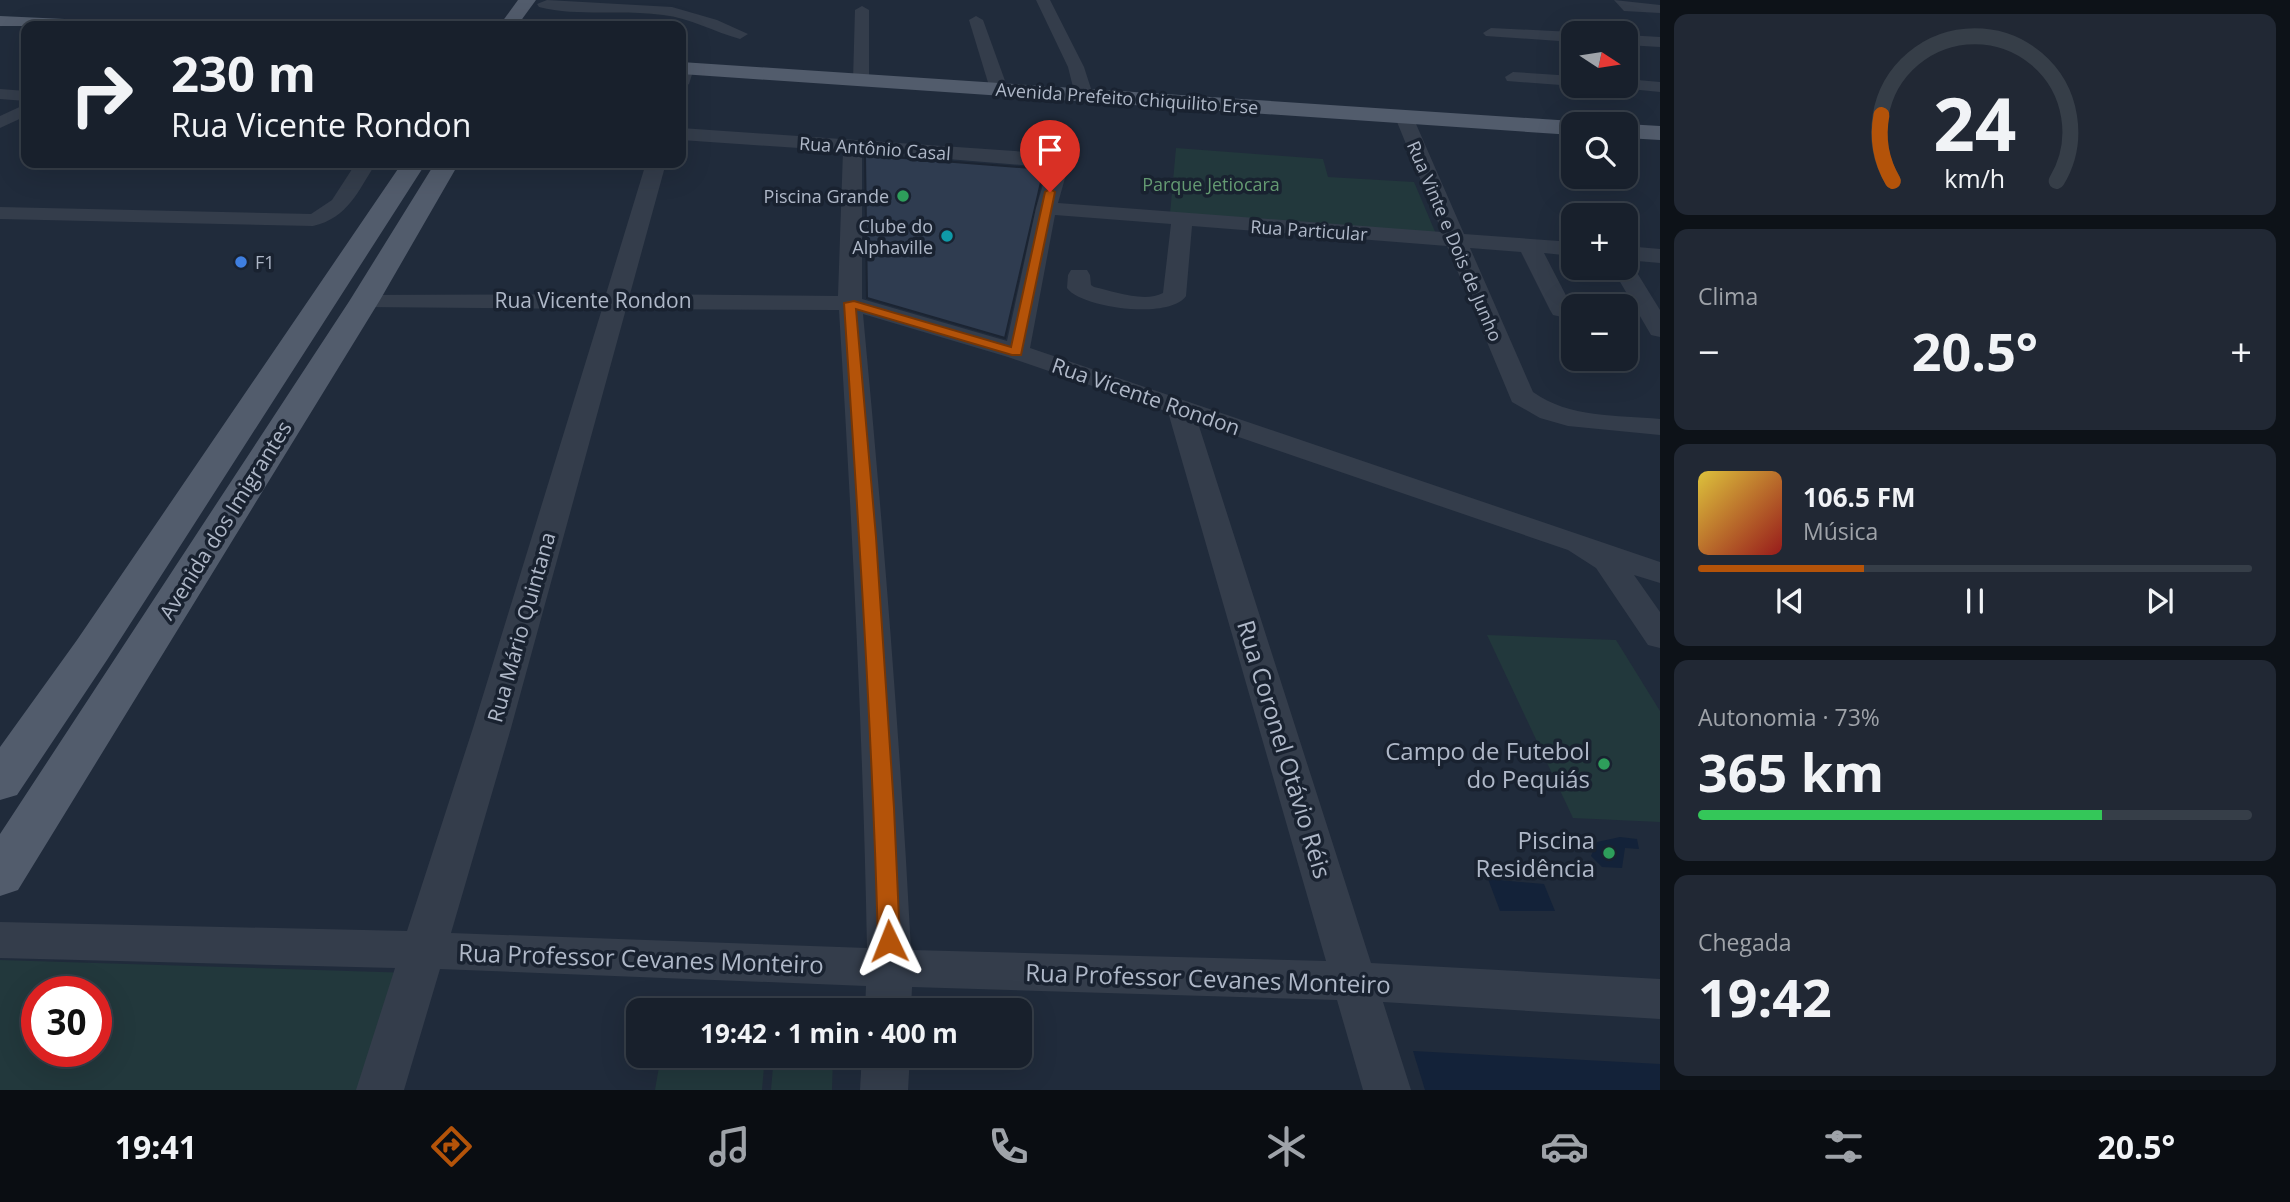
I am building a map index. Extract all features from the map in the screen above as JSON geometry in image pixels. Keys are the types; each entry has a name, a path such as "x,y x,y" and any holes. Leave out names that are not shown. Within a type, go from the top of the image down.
{"main road":[{"path":"514,21 539,1"},
{"path":"532,21 539,1"},
{"name":"Avenida Prefeito Chiquilito Erse","path":"686,73 999,89 1561,127"},
{"path":"1638,132 1660,133"},
{"name":"Avenida dos Imigrantes","path":"0,783 100,638 411,168"},
{"name":"Avenida dos Imigrantes","path":"0,876 365,300 444,168"},
{"path":"365,235 404,235"}],"street":[{"path":"1043,0 1076,67 1084,95"},
{"path":"539,1 581,9 660,10 681,13 740,34"},
{"path":"1625,4 1660,9"},
{"path":"861,81 862,9"},
{"path":"976,20 999,89"},
{"path":"1492,33 1561,36"},
{"path":"1638,41 1660,42"},
{"path":"1513,77 1561,80"},
{"path":"1638,85 1660,87"},
{"path":"0,94 21,96"},
{"path":"0,122 21,112"},
{"name":"Rua Vinte e Dois de Junho","path":"1404,117 1521,396 1541,410 1554,415 1660,428"},
{"name":"Rua Antônio Casal","path":"686,134 853,148 1044,159 1055,163 1056,171 1045,208"},
{"path":"853,148 850,303 884,808 889,989"},
{"path":"0,213 313,219 329,215 339,208 363,168"},
{"name":"Rua Mário Quintana","path":"380,1090 425,950 655,168"},
{"path":"1017,352 1045,208"},
{"name":"Rua Particular","path":"1045,208 1181,230 1456,241 1561,248"},
{"path":"0,235 23,215"},
{"path":"1079,275 1079,288 1087,292 1157,305 1169,302 1174,296 1181,230 1152,238"},
{"path":"1529,246 1561,308"},
{"path":"1638,254 1660,256"},
{"path":"1630,280 1660,330"},
{"name":"Rua Vicente Rondon","path":"365,300 850,303 1017,352 1542,530 1595,552"},
{"name":"Rua Coronel Otávio Réis","path":"1180,408 1387,1090"},
{"path":"1595,552 1660,573"},
{"path":"1595,552 1608,561 1660,637"},
{"name":"Rua Professor Cevanes Monteiro","path":"0,940 425,950 889,989 1356,981 1660,999"},
{"path":"884,1090 885,1068"}],"green space":[{"name":"Parque Jetiocara","path":"1176,148 1323,159 1328,177 1414,182 1436,234 1170,214"},
{"name":"Campo de Futebol do Pequiás","path":"1487,635 1616,640 1660,711 1660,822 1573,818"},
{"path":"0,960 412,973 374,1090 0,1090"},
{"path":"659,1068 764,1068 762,1090 655,1090"},
{"path":"773,1068 833,1068 832,1090 771,1090"}],"water":[{"name":"Piscina Residência","path":"1620,837 1637,839 1639,849 1625,848 1622,868 1602,867 1591,856 1597,842"},
{"path":"1488,879 1544,884 1555,911 1500,911"},
{"path":"1413,1051 1660,1064 1660,1090 1425,1090"}],"building":[{"name":"Clube do Alphaville","path":"865,155 1044,169 1005,338 867,298"}],"place":[{"name":"Piscina Grande","path":"903,196"},
{"name":"Clube do Alphaville","path":"947,236"},
{"name":"F1","path":"241,262"},
{"name":"Campo de Futebol do Pequiás","path":"1604,764"},
{"name":"Piscina Residência","path":"1609,853"}],"route":[{"path":"889,941 868,537 850,303 1017,352 1050,192"}]}
